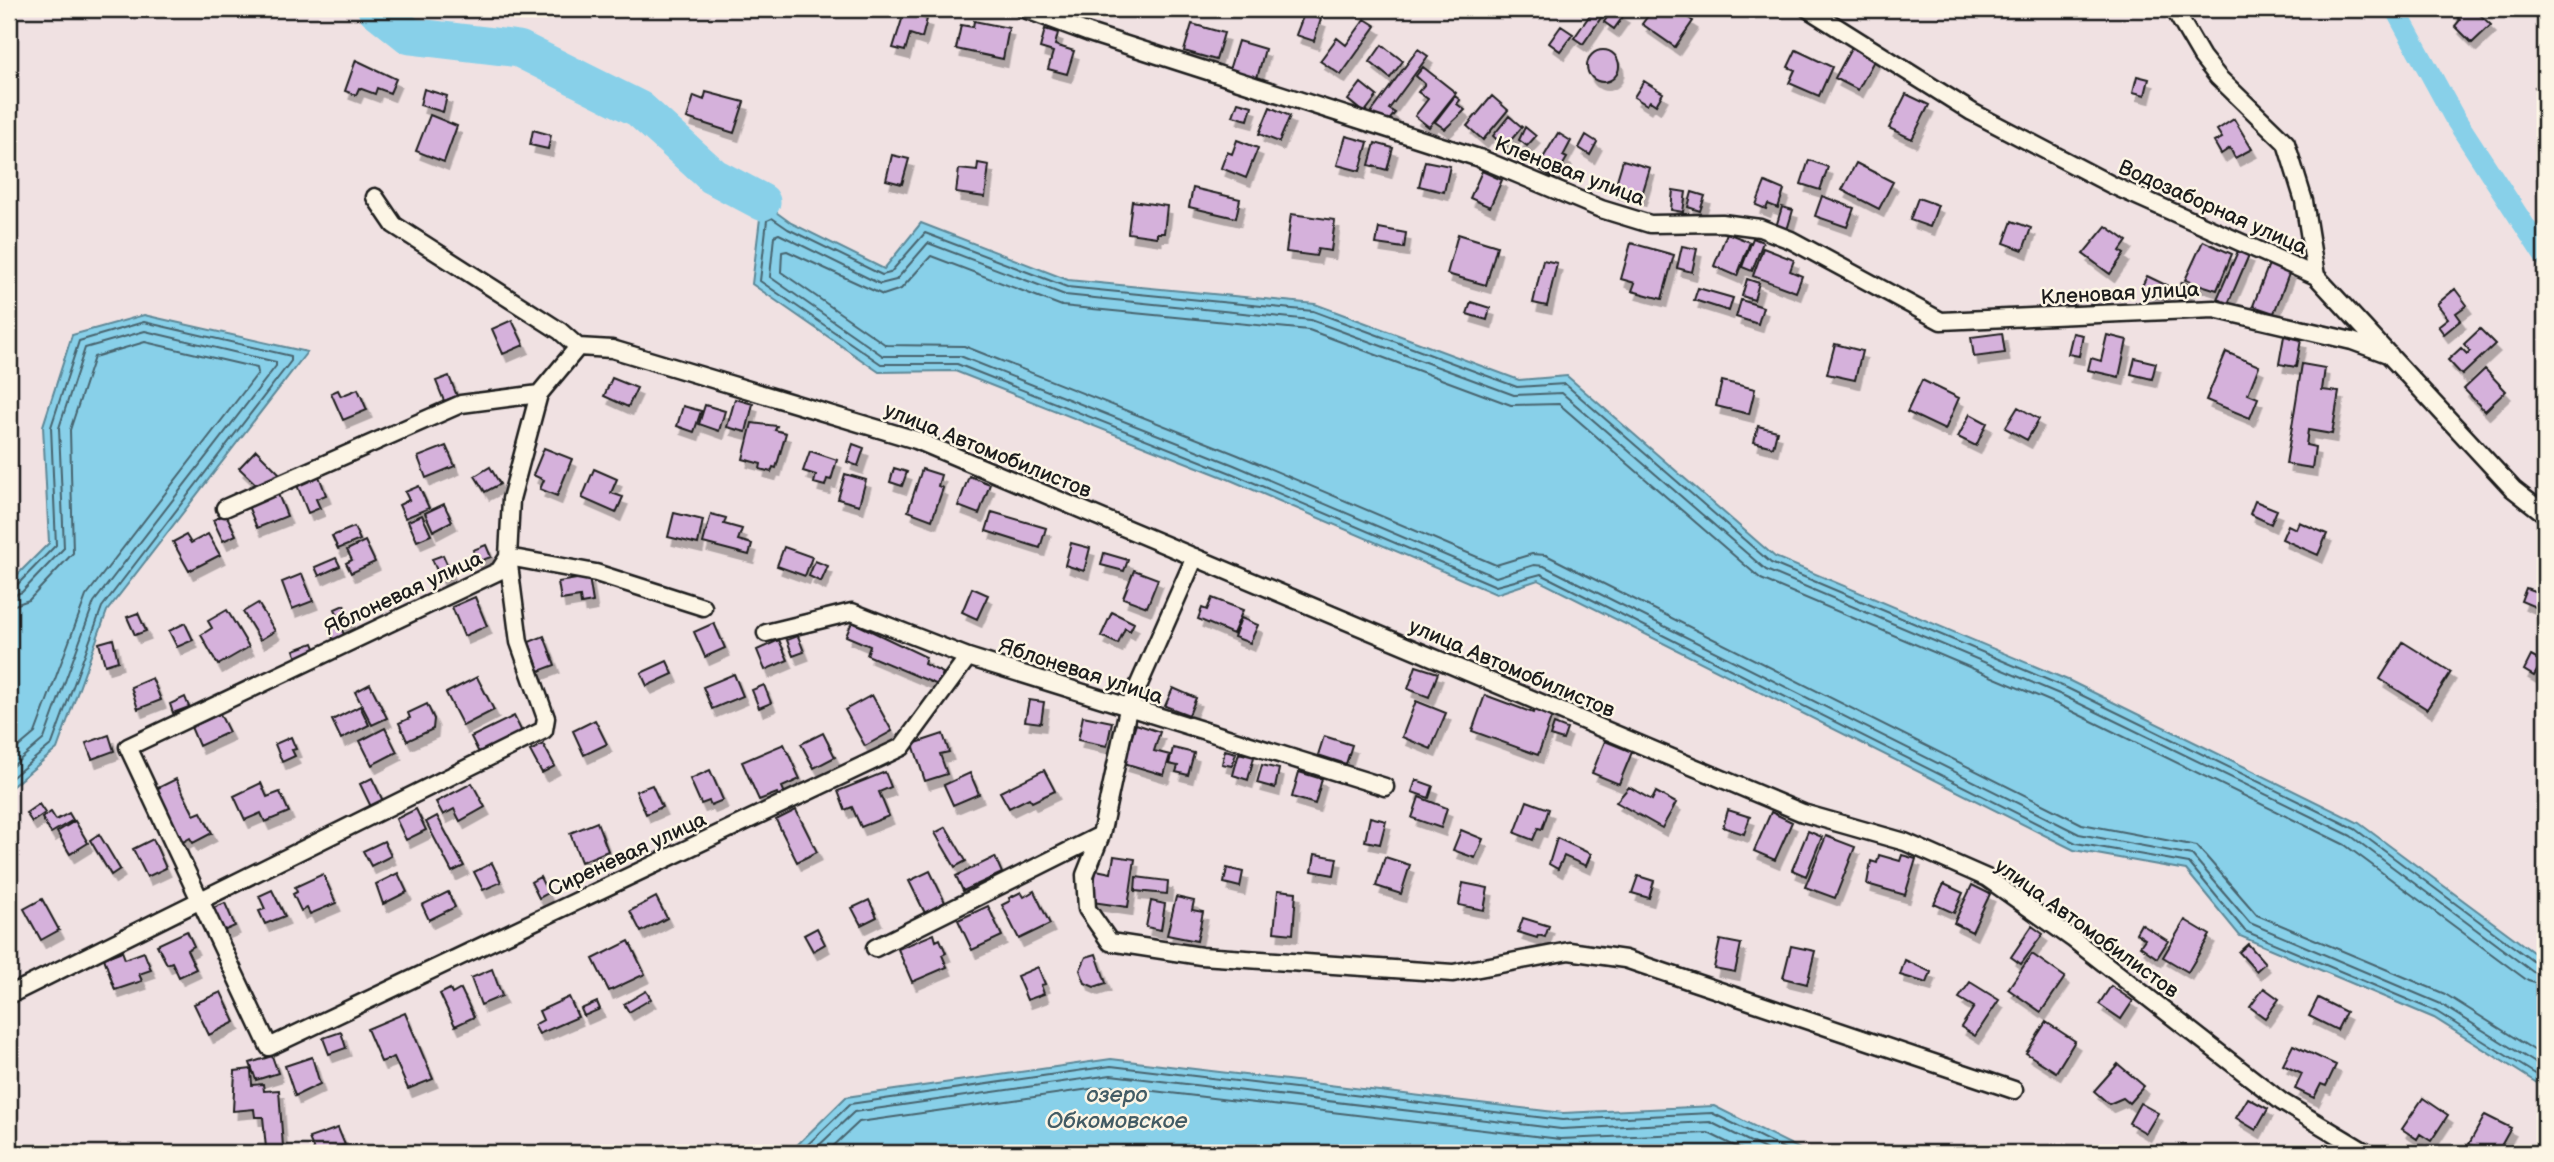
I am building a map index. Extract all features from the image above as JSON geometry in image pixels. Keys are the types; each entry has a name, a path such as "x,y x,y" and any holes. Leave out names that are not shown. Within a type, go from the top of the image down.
{"street":[{"name":"Кленовая улица","path":"1024,9 1089,33 1479,158 1601,209 1650,224 1722,223 1760,228 1791,240 1941,321 2214,309 2254,316 2352,341 2390,355"},
{"name":"Водозаборная улица","path":"1808,9 1972,112 2112,185 2316,276 2513,489 2545,514"},
{"path":"2174,9 2202,57 2218,77 2286,143 2304,201 2316,276"},
{"path":"9,995 544,730 546,718 519,642 508,557 511,499 539,394 578,347 561,331 394,225 375,197"},
{"name":"улица Автомобилистов","path":"578,347 612,349 916,440 1803,813 1905,842 1987,878 2073,939 2281,1102 2367,1153"},
{"path":"225,508 461,404 539,394"},
{"name":"Яблоневая улица","path":"201,902 128,747 499,571 508,557 596,573 703,607"},
{"path":"1195,557 1128,709 1101,835 1085,875 1087,909 1110,942 1201,956 1453,973 1569,951 1625,959 2014,1090"},
{"name":"Яблоневая улица","path":"766,633 852,612 968,657 1385,787"},
{"name":"Сиреневая улица","path":"201,902 269,1047 902,747 968,657"},
{"path":"875,948 1101,835"}],"water":[{"path":"762,202 791,223 884,269 921,223 1068,280 1315,304 1519,380 1567,376 1775,557 2070,681 2359,823 2545,961 2545,1088 2434,1018 2240,936 2186,870 2074,850 1538,580 1496,594 1228,479 955,371 879,372 752,284"},
{"path":"144,315 307,352 107,611 57,749 9,789 9,583 49,543 43,426 72,335"},
{"name":"озеро Обкомовское","path":"1111,1059 1563,1113 1714,1106 1808,1153 789,1153 846,1097"}],"building":[{"path":"1594,9 1607,9 1583,44 1574,38"},
{"path":"1613,9 1624,15 1614,29 1604,22"},
{"path":"1653,9 1675,9 1693,21 1675,47 1642,24"},
{"path":"2457,9 2469,12 2474,9 2491,25 2472,43 2455,26 2460,20 2453,12"},
{"path":"904,13 927,19 922,38 910,34 905,51 893,48"},
{"path":"1304,14 1321,19 1314,41 1296,35"},
{"path":"1365,19 1376,26 1341,75 1320,61 1337,38 1346,45"},
{"path":"974,21 1009,28 1003,59 956,49 961,25 973,27"},
{"path":"1192,24 1224,33 1216,60 1184,51"},
{"path":"1561,26 1573,34 1560,51 1549,43"},
{"path":"1045,29 1058,33 1055,45 1074,51 1067,74 1048,69 1053,52 1040,48"},
{"path":"1238,41 1265,49 1257,78 1229,70"},
{"path":"1382,45 1403,61 1390,78 1370,62"},
{"path":"1853,45 1876,57 1858,90 1835,78"},
{"path":"1418,49 1428,56 1389,109 1395,113 1386,124 1371,113"},
{"path":"1603,50 1614,55 1619,66 1614,77 1603,82 1592,77 1587,66 1592,55"},
{"path":"1796,50 1832,67 1819,96 1789,83 1795,70 1788,67"},
{"path":"356,60 396,79 390,93 377,88 375,94 359,88 356,95 345,91"},
{"path":"1423,67 1456,93 1429,127 1415,116 1428,99 1418,92 1425,84 1416,76"},
{"path":"2137,76 2149,79 2145,95 2133,92"},
{"path":"2545,80 2545,101 2535,87"},
{"path":"1644,81 1663,93 1656,105 1650,101 1647,105 1634,97"},
{"path":"1361,83 1377,96 1364,113 1348,100"},
{"path":"424,89 447,96 443,112 420,105"},
{"path":"706,92 744,102 734,133 687,118 694,96 704,100"},
{"path":"1906,94 1929,105 1912,139 1889,128"},
{"path":"1455,96 1460,100 1457,104 1465,110 1445,129 1435,122"},
{"path":"1492,96 1508,110 1483,140 1467,126"},
{"path":"1238,102 1252,106 1248,120 1233,116"},
{"path":"1270,107 1290,116 1279,142 1259,134"},
{"path":"430,115 457,126 444,162 416,151"},
{"path":"1509,116 1522,127 1505,147 1493,136"},
{"path":"2234,119 2252,149 2235,158 2230,148 2221,154 2214,142 2222,138 2217,130"},
{"path":"1525,127 1536,136 1527,146 1519,140"},
{"path":"533,130 551,135 548,149 530,145"},
{"path":"1558,133 1571,141 1563,156 1567,158 1555,178 1537,168"},
{"path":"1586,135 1597,142 1590,155 1579,148"},
{"path":"1346,136 1368,142 1360,171 1337,165"},
{"path":"1237,140 1258,148 1246,178 1221,168 1227,152 1232,154"},
{"path":"1375,143 1393,148 1387,170 1369,165"},
{"path":"892,155 909,159 902,184 886,180"},
{"path":"1623,160 1650,168 1641,198 1614,190"},
{"path":"1809,160 1828,167 1820,190 1801,184"},
{"path":"1425,161 1450,166 1444,192 1419,186"},
{"path":"978,163 989,165 985,197 956,193 959,169 977,171"},
{"path":"1856,163 1893,182 1879,209 1842,190"},
{"path":"1482,171 1502,180 1490,207 1470,198"},
{"path":"1765,182 1784,190 1778,208 1768,204 1766,209 1756,205"},
{"path":"1193,188 1240,199 1236,218 1189,207"},
{"path":"1673,190 1686,192 1683,212 1671,210"},
{"path":"1692,192 1705,196 1700,211 1688,207"},
{"path":"1822,196 1854,208 1847,227 1815,216"},
{"path":"1918,198 1938,205 1930,227 1910,220"},
{"path":"1132,201 1167,206 1164,233 1157,233 1157,237 1128,233"},
{"path":"1782,207 1793,210 1787,230 1776,227"},
{"path":"1291,214 1335,220 1331,251 1318,249 1316,256 1286,252"},
{"path":"2012,221 2031,228 2023,250 2004,243"},
{"path":"2106,226 2127,241 2120,251 2124,254 2110,274 2083,254"},
{"path":"1379,228 1406,233 1404,248 1376,244"},
{"path":"1727,233 1750,242 1737,276 1714,266"},
{"path":"1458,234 1497,246 1486,285 1447,274"},
{"path":"1753,238 1763,242 1752,271 1742,267"},
{"path":"2203,241 2232,254 2217,290 2185,280"},
{"path":"1631,243 1674,255 1662,299 1632,291 1635,283 1621,279"},
{"path":"1682,246 1697,249 1692,272 1677,268"},
{"path":"1763,248 1794,260 1790,271 1802,276 1796,292 1753,276"},
{"path":"2238,251 2249,255 2228,304 2217,299"},
{"path":"1543,260 1557,263 1547,306 1533,303"},
{"path":"2269,264 2290,271 2274,313 2253,306"},
{"path":"2147,276 2170,287 2165,299 2141,288"},
{"path":"1747,279 1759,283 1754,300 1742,296"},
{"path":"2182,282 2190,285 2183,301 2175,297"},
{"path":"1698,288 1733,298 1729,311 1694,300"},
{"path":"2455,289 2467,305 2456,313 2461,320 2444,334 2438,326 2448,318 2437,304"},
{"path":"2056,298 2073,298 2073,309 2056,309"},
{"path":"1741,300 1763,307 1758,324 1736,317"},
{"path":"1471,302 1490,308 1487,320 1467,314"},
{"path":"512,320 524,345 503,354 492,329"},
{"path":"2480,329 2495,344 2462,375 2448,360 2461,348 2467,354 2470,351 2464,344"},
{"path":"2002,333 2005,353 1974,357 1971,337"},
{"path":"2073,333 2083,335 2079,356 2068,354"},
{"path":"2107,335 2127,340 2119,377 2088,370 2091,358 2101,361"},
{"path":"2284,336 2301,340 2296,367 2279,364"},
{"path":"1835,344 1862,351 1855,380 1827,374"},
{"path":"2226,352 2259,366 2248,394 2258,398 2250,418 2206,400"},
{"path":"2135,358 2156,363 2152,379 2131,374"},
{"path":"2302,364 2325,368 2322,390 2339,392 2332,434 2308,430 2306,445 2315,447 2312,468 2286,464"},
{"path":"2485,369 2506,391 2485,411 2464,389"},
{"path":"449,376 457,396 444,401 436,381"},
{"path":"612,378 637,388 628,407 604,396"},
{"path":"1922,380 1959,398 1945,430 1907,412"},
{"path":"1722,381 1755,389 1749,414 1716,406"},
{"path":"358,389 367,410 343,420 331,393 338,390 341,396"},
{"path":"735,399 753,404 746,432 727,427"},
{"path":"705,405 725,411 719,431 699,424"},
{"path":"683,406 701,411 694,432 677,426"},
{"path":"2018,407 2039,419 2027,440 2005,428"},
{"path":"1970,414 1987,423 1976,446 1958,437"},
{"path":"752,423 777,426 775,430 786,433 776,468 773,467 771,472 760,469 761,464 743,459"},
{"path":"1758,426 1777,431 1773,447 1754,442"},
{"path":"853,444 864,448 858,466 847,462"},
{"path":"446,446 455,466 426,478 418,457"},
{"path":"544,448 572,459 557,496 540,489 544,480 533,475"},
{"path":"256,450 280,474 261,489 239,468"},
{"path":"810,451 837,460 831,480 827,479 825,486 814,483 816,475 803,471"},
{"path":"490,467 500,484 485,492 475,476"},
{"path":"894,468 907,472 902,486 890,482"},
{"path":"594,469 617,479 611,493 623,497 616,513 582,498"},
{"path":"922,469 941,475 938,486 943,488 932,520 908,511"},
{"path":"845,474 866,480 859,505 838,499"},
{"path":"319,476 326,495 316,499 320,508 308,513 297,485"},
{"path":"969,476 990,484 979,514 958,506"},
{"path":"419,486 429,508 405,518 399,505 409,500 405,492"},
{"path":"278,494 287,516 257,528 248,506"},
{"path":"2255,501 2277,510 2271,524 2250,514"},
{"path":"444,504 452,521 433,531 425,513"},
{"path":"992,512 1046,528 1040,548 986,531"},
{"path":"674,513 703,520 698,544 668,537"},
{"path":"226,514 236,535 223,541 213,520"},
{"path":"711,514 726,518 724,524 742,529 738,540 752,544 749,555 703,543"},
{"path":"422,515 431,535 417,541 408,521"},
{"path":"2299,522 2327,534 2318,555 2282,539 2288,525 2296,529"},
{"path":"354,527 360,540 338,549 332,536"},
{"path":"208,534 220,555 189,571 173,542 186,535 191,543"},
{"path":"365,541 375,562 351,573 346,563 352,560 347,550"},
{"path":"1071,543 1090,548 1084,571 1065,565"},
{"path":"486,545 491,557 477,562 473,550"},
{"path":"784,547 812,557 805,576 777,566"},
{"path":"1104,553 1128,560 1124,571 1101,565"},
{"path":"443,555 452,575 441,580 432,559"},
{"path":"336,558 340,566 319,576 315,567"},
{"path":"815,561 828,566 821,582 809,576"},
{"path":"1134,570 1158,579 1147,607 1123,598"},
{"path":"302,574 313,601 292,609 282,582"},
{"path":"589,577 593,602 581,604 580,597 561,600 558,582"},
{"path":"972,588 988,595 977,619 962,612"},
{"path":"2526,588 2545,595 2545,611 2521,601"},
{"path":"475,597 487,626 464,636 452,607"},
{"path":"1212,598 1243,610 1233,634 1198,619 1202,608 1207,610"},
{"path":"258,603 275,631 260,640 243,612"},
{"path":"344,605 351,621 342,625 335,609"},
{"path":"227,610 249,647 218,665 201,635 212,628 208,621"},
{"path":"1112,612 1134,623 1130,631 1125,628 1118,644 1101,636"},
{"path":"138,613 146,631 135,635 127,617"},
{"path":"1241,618 1258,625 1250,643 1234,637"},
{"path":"852,622 926,657 924,664 943,673 938,685 867,655 870,646 846,636"},
{"path":"185,623 193,640 177,647 169,631"},
{"path":"714,623 725,648 705,657 694,632"},
{"path":"340,625 346,639 335,644 329,629"},
{"path":"544,636 555,665 539,671 529,642"},
{"path":"798,636 804,652 793,656 787,640"},
{"path":"113,639 118,661 105,665 99,643"},
{"path":"779,640 788,660 765,670 757,650"},
{"path":"2403,642 2451,672 2427,709 2380,679"},
{"path":"313,643 317,653 298,661 294,650"},
{"path":"2531,656 2542,662 2534,676 2524,670"},
{"path":"667,661 673,674 647,686 641,673"},
{"path":"1416,666 1438,673 1429,697 1408,689"},
{"path":"734,674 743,696 712,709 703,687"},
{"path":"477,677 494,710 463,726 446,693"},
{"path":"152,678 161,700 138,709 131,687"},
{"path":"370,684 387,718 372,725 355,692"},
{"path":"764,685 771,703 759,708 752,690"},
{"path":"1173,688 1196,698 1189,715 1165,706"},
{"path":"872,695 892,731 865,746 845,710"},
{"path":"1485,695 1533,713 1535,707 1553,713 1538,755 1472,731"},
{"path":"185,697 189,707 173,713 170,704"},
{"path":"1029,700 1044,702 1041,723 1025,721"},
{"path":"1416,701 1446,713 1431,749 1402,737"},
{"path":"427,704 434,719 433,729 407,741 399,723 410,718 408,713"},
{"path":"360,706 369,725 341,739 332,720"},
{"path":"220,714 229,732 199,746 191,727"},
{"path":"514,716 522,732 479,753 471,737"},
{"path":"1083,716 1112,722 1107,746 1078,740"},
{"path":"595,720 607,744 584,755 573,731"},
{"path":"1136,724 1160,732 1154,751 1170,755 1164,775 1124,763"},
{"path":"1554,724 1567,729 1563,740 1550,736"},
{"path":"385,728 397,752 372,765 360,741"},
{"path":"823,733 835,757 814,768 801,744"},
{"path":"943,734 949,752 940,754 947,774 925,781 913,744"},
{"path":"109,735 114,751 92,759 86,743"},
{"path":"1324,736 1352,745 1346,764 1318,755"},
{"path":"291,737 296,749 292,750 295,756 282,762 275,744"},
{"path":"1605,741 1632,752 1619,784 1592,773"},
{"path":"543,744 555,766 542,773 530,751"},
{"path":"784,744 800,779 782,787 787,798 780,801 777,793 759,800 742,762"},
{"path":"1173,748 1194,753 1188,775 1176,772 1178,766 1169,764"},
{"path":"1225,750 1236,753 1232,766 1222,764"},
{"path":"1239,753 1254,757 1248,780 1233,775"},
{"path":"1262,765 1279,769 1275,788 1257,783"},
{"path":"710,770 723,800 711,805 709,801 701,804 690,779"},
{"path":"1044,770 1055,791 1032,802 1029,798 1009,808 1000,792"},
{"path":"885,772 891,787 879,792 889,816 861,827 852,807 845,810 838,791"},
{"path":"1299,772 1322,779 1315,804 1292,797"},
{"path":"970,773 979,794 953,805 944,785"},
{"path":"372,778 384,803 372,809 360,784"},
{"path":"176,779 194,815 201,812 212,833 193,843 190,838 181,843 154,790"},
{"path":"1416,780 1433,786 1429,798 1412,792"},
{"path":"261,783 267,797 280,792 289,812 265,822 261,813 245,820 234,796"},
{"path":"472,783 485,807 460,821 454,809 443,815 436,802"},
{"path":"652,785 662,807 646,814 636,791"},
{"path":"1629,787 1652,800 1656,792 1676,803 1662,828 1616,802"},
{"path":"1419,797 1447,808 1441,828 1412,818"},
{"path":"1527,801 1549,809 1542,829 1538,828 1533,840 1515,833"},
{"path":"39,804 45,813 32,822 26,813"},
{"path":"416,809 426,830 406,840 396,819"},
{"path":"796,810 817,852 797,862 776,820"},
{"path":"1728,810 1750,817 1744,834 1723,827"},
{"path":"51,812 56,820 69,813 73,820 51,833 42,818"},
{"path":"1771,812 1792,822 1775,860 1754,851"},
{"path":"437,816 464,866 452,872 426,822"},
{"path":"1370,817 1386,821 1380,844 1365,841"},
{"path":"75,821 88,843 70,854 57,832"},
{"path":"597,822 608,851 581,862 570,833"},
{"path":"946,827 966,861 955,867 935,833"},
{"path":"1461,830 1483,839 1475,858 1453,850"},
{"path":"1808,831 1822,837 1806,876 1792,870"},
{"path":"99,834 120,869 111,875 90,840"},
{"path":"1826,836 1855,847 1835,898 1805,887"},
{"path":"1557,838 1591,854 1586,866 1564,856 1558,869 1549,864"},
{"path":"153,839 166,868 147,877 133,849"},
{"path":"384,841 391,856 371,866 363,851"},
{"path":"1315,854 1337,858 1334,875 1312,871"},
{"path":"1879,855 1900,861 1902,855 1916,859 1905,895 1867,884 1871,861 1877,863"},
{"path":"1114,856 1135,859 1128,907 1092,902 1096,870 1111,873"},
{"path":"995,857 1002,873 963,891 956,876"},
{"path":"1385,857 1410,865 1401,894 1376,886"},
{"path":"492,863 501,882 483,890 474,872"},
{"path":"1227,868 1243,872 1240,887 1224,883"},
{"path":"930,871 945,902 925,913 909,881"},
{"path":"398,873 407,892 383,904 376,884"},
{"path":"323,874 336,903 310,914 307,908 301,911 293,894 297,892 295,887"},
{"path":"1638,876 1654,881 1649,898 1632,893"},
{"path":"540,877 548,893 539,898 531,882"},
{"path":"1136,877 1168,881 1167,894 1135,891"},
{"path":"1463,883 1488,888 1484,910 1459,905"},
{"path":"1944,884 1963,893 1954,913 1934,904"},
{"path":"1972,885 1990,894 1972,932 1954,923"},
{"path":"272,890 285,916 265,924 259,911 265,909 259,896"},
{"path":"1278,890 1296,892 1293,934 1274,932"},
{"path":"1034,891 1050,924 1019,939 1002,905 1021,892 1024,897"},
{"path":"448,892 455,907 429,920 422,905"},
{"path":"656,897 667,918 641,932 630,911"},
{"path":"1176,897 1194,901 1192,910 1203,912 1197,941 1167,935"},
{"path":"42,899 59,930 41,940 24,909"},
{"path":"869,900 877,917 861,925 852,908"},
{"path":"1151,901 1165,904 1161,930 1146,927"},
{"path":"225,903 235,926 219,933 208,910"},
{"path":"988,906 1002,936 972,950 958,920"},
{"path":"1523,918 1549,926 1545,937 1538,935 1537,938 1518,932"},
{"path":"2185,920 2210,935 2188,972 2163,957"},
{"path":"2141,924 2168,941 2157,958 2140,946 2145,939 2136,933"},
{"path":"2032,926 2043,934 2021,964 2011,957"},
{"path":"817,928 825,944 813,951 804,935"},
{"path":"187,931 194,946 187,950 196,969 179,977 172,962 167,964 157,945"},
{"path":"934,934 936,941 940,939 946,953 942,955 947,967 912,982 898,949"},
{"path":"1720,940 1741,944 1735,972 1714,968"},
{"path":"629,941 645,974 609,991 593,959"},
{"path":"2248,944 2265,963 2256,971 2239,952"},
{"path":"1791,946 1815,951 1807,984 1783,978"},
{"path":"122,951 125,959 144,952 151,970 139,974 142,981 115,990 104,958"},
{"path":"1096,954 1106,983 1094,987 1085,983 1080,970 1086,957"},
{"path":"2032,954 2065,977 2041,1012 2008,989"},
{"path":"1905,960 1931,972 1927,983 1900,975"},
{"path":"1038,967 1045,984 1041,985 1044,994 1027,1000 1017,976"},
{"path":"492,969 502,996 481,1005 471,978"},
{"path":"1970,982 1999,1000 1975,1036 1961,1027 1974,1007 1959,998"},
{"path":"2111,986 2133,1001 2121,1019 2099,1004"},
{"path":"2264,988 2279,999 2265,1018 2250,1007"},
{"path":"450,989 452,994 461,989 474,1017 455,1026 440,994"},
{"path":"646,991 651,999 629,1012 624,1004"},
{"path":"221,992 235,1022 209,1035 194,1004"},
{"path":"569,997 578,1017 539,1034 534,1025 543,1020 539,1011"},
{"path":"2318,998 2346,1012 2337,1030 2309,1016"},
{"path":"597,1002 600,1009 584,1016 581,1009"},
{"path":"405,1013 433,1079 408,1089 394,1057 381,1062 367,1029"},
{"path":"2046,1022 2075,1041 2056,1072 2026,1053"},
{"path":"341,1032 346,1048 329,1054 323,1038"},
{"path":"2293,1045 2336,1065 2326,1086 2321,1084 2314,1098 2295,1089 2302,1074 2283,1065"},
{"path":"272,1056 278,1073 256,1080 250,1063"},
{"path":"312,1057 320,1084 295,1096 285,1066"},
{"path":"2118,1064 2144,1086 2129,1103 2123,1098 2109,1104 2094,1091"},
{"path":"251,1069 252,1085 263,1084 264,1091 279,1090 283,1147 266,1148 263,1117 255,1117 254,1109 233,1111 235,1071"},
{"path":"2248,1098 2268,1109 2256,1130 2236,1118"},
{"path":"2423,1098 2448,1115 2431,1141 2420,1134 2417,1139 2402,1129"},
{"path":"2140,1103 2158,1113 2146,1133 2129,1123"},
{"path":"2485,1115 2511,1128 2497,1153 2487,1153 2469,1144"},
{"path":"338,1128 345,1145 315,1153 309,1138"}],"waterway":[{"path":"376,9 410,36 519,49 639,109 713,176 762,202"},
{"path":"2395,9 2454,117 2545,257"}]}
